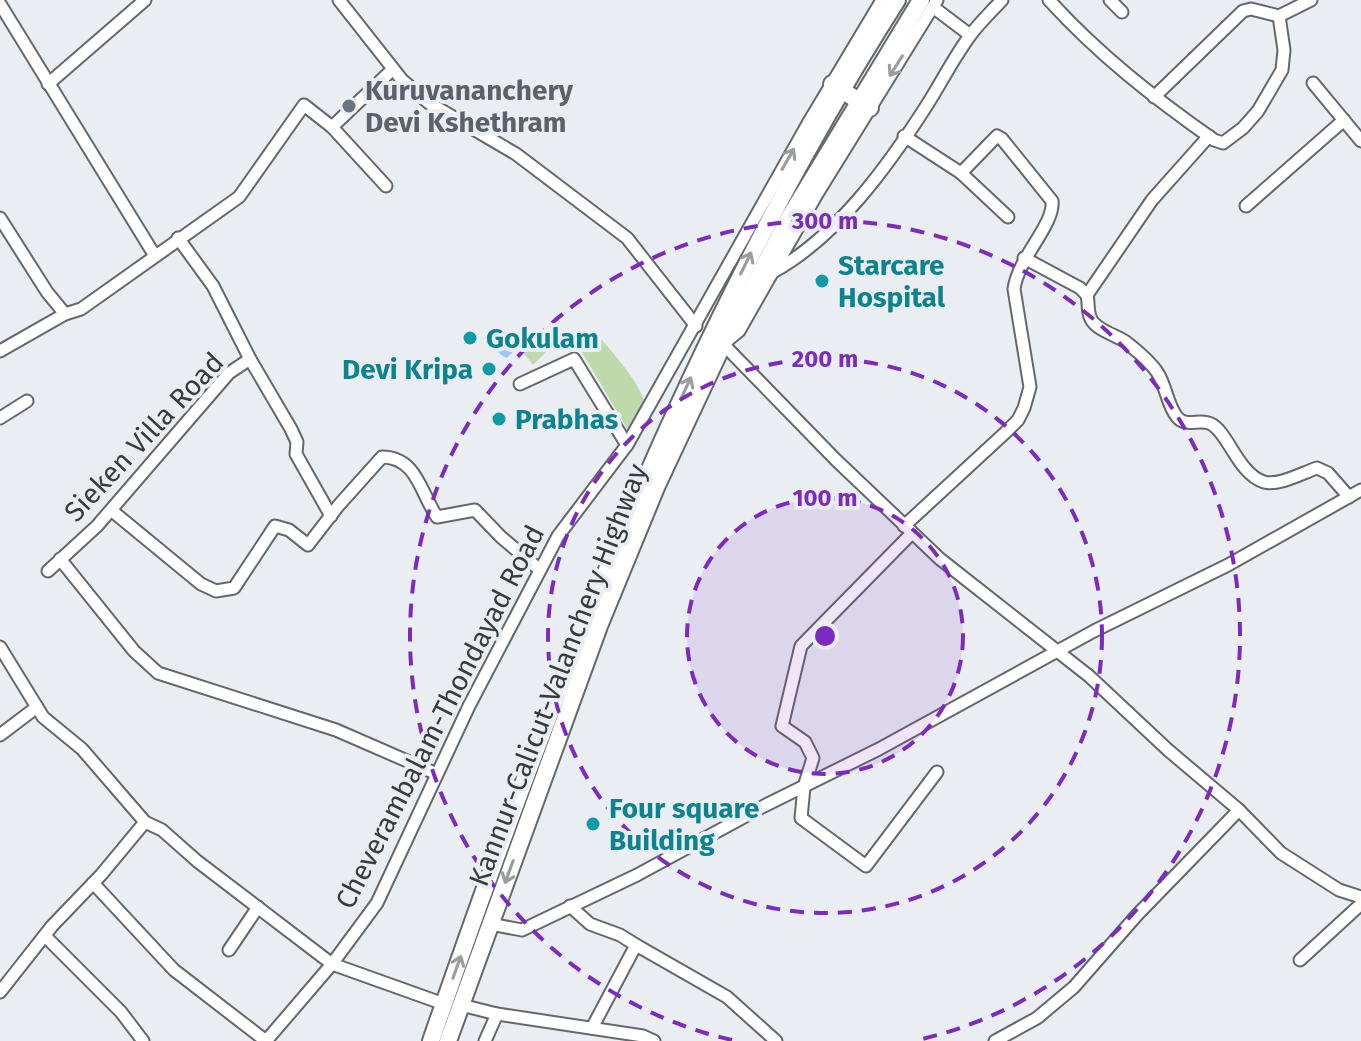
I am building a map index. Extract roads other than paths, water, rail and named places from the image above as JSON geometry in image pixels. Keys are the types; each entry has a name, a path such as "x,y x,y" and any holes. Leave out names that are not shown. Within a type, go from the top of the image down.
{"highway":[{"name":"Kannur-Calicut-Valanchery Highway","path":"431,1041 585,619 645,478 757,239 837,88 897,0"},
{"name":"Kannur-Calicut-Valanchery Highway","path":"448,1041 599,626 657,485 723,344 789,218 930,2"},
{"path":"837,88 865,105"}],"street":[{"path":"48,84 145,0"},
{"path":"339,0 393,69 429,103 516,154 627,238 696,326"},
{"name":"Cheverambalam-Thondayad Road","path":"266,1041 332,964 377,903 469,706 558,536 627,445 696,326 709,296 837,88 882,0"},
{"path":"773,272 793,261 833,226 865,190 970,35 1002,0"},
{"path":"1049,0 1091,44 1154,97 1223,143 1243,128 1258,111 1282,70 1284,50 1279,16"},
{"path":"1110,0 1122,12"},
{"path":"1154,97 1243,11 1251,9 1279,16 1311,0"},
{"path":"930,2 970,35"},
{"path":"0,4 155,256"},
{"path":"332,127 393,69"},
{"path":"1313,83 1361,141"},
{"path":"0,351 65,314 81,309 239,197 304,105 332,127 386,186"},
{"path":"865,105 739,331 723,344 908,529 960,575 1059,651 1239,810 1281,853 1339,890 1361,897"},
{"path":"1246,206 1344,120"},
{"path":"904,136 961,173 1008,217"},
{"path":"937,772 866,866 801,818 804,787 813,758 805,742 782,726 801,646 908,529 1018,420 1024,408 1030,387 1014,289 1024,258 1050,217 1052,201 997,136 961,173"},
{"path":"1209,136 1152,200 1087,295 1089,316 1094,324 1144,356 1167,389 1175,415 1183,422 1214,425 1243,465 1266,483 1317,468 1328,473 1349,497"},
{"path":"0,218 47,292 65,314"},
{"path":"178,238 213,286 250,359"},
{"path":"1024,258 1087,295"},
{"name":"Sieken Villa Road","path":"48,571 92,531 229,373 250,359 291,429 297,442 296,454 331,516"},
{"path":"520,384 574,359 627,445"},
{"path":"0,418 27,401"},
{"path":"111,510 201,584 216,591 234,588 275,526 289,530 308,545 382,457 391,457 401,460 411,469 437,517 475,510 540,570"},
{"path":"490,924 522,930 649,869 1059,651 1228,565 1361,490"},
{"path":"60,559 134,651 158,673 336,730 437,774"},
{"path":"0,647 43,717 82,749 145,822 162,830 332,964 444,1004"},
{"path":"0,735 37,707"},
{"path":"995,1041 1037,1018 1074,987 1148,904 1239,810"},
{"path":"0,992 52,926 145,822"},
{"path":"93,883 174,970 266,1041"},
{"path":"1300,960 1361,904"},
{"path":"570,906 590,924 620,935 727,997 776,1041"},
{"path":"229,950 258,907"},
{"path":"46,937 121,1012 143,1041"},
{"path":"594,1033 636,945"},
{"path":"461,1005 594,1033 643,1036 654,1041"},
{"path":"485,1041 497,1014"}],"water":[{"path":"496,334 510,342 514,351 507,358 498,352 489,337"}],"place":[{"name":"Kuruvananchery Devi Kshethram","path":"349,106"},
{"name":"Starcare Hospital","path":"822,281"},
{"name":"Gokulam","path":"470,338"},
{"name":"Devi Kripa","path":"489,369"},
{"name":"Prabhas","path":"499,419"},
{"name":"Four square Building","path":"593,824"}]}
